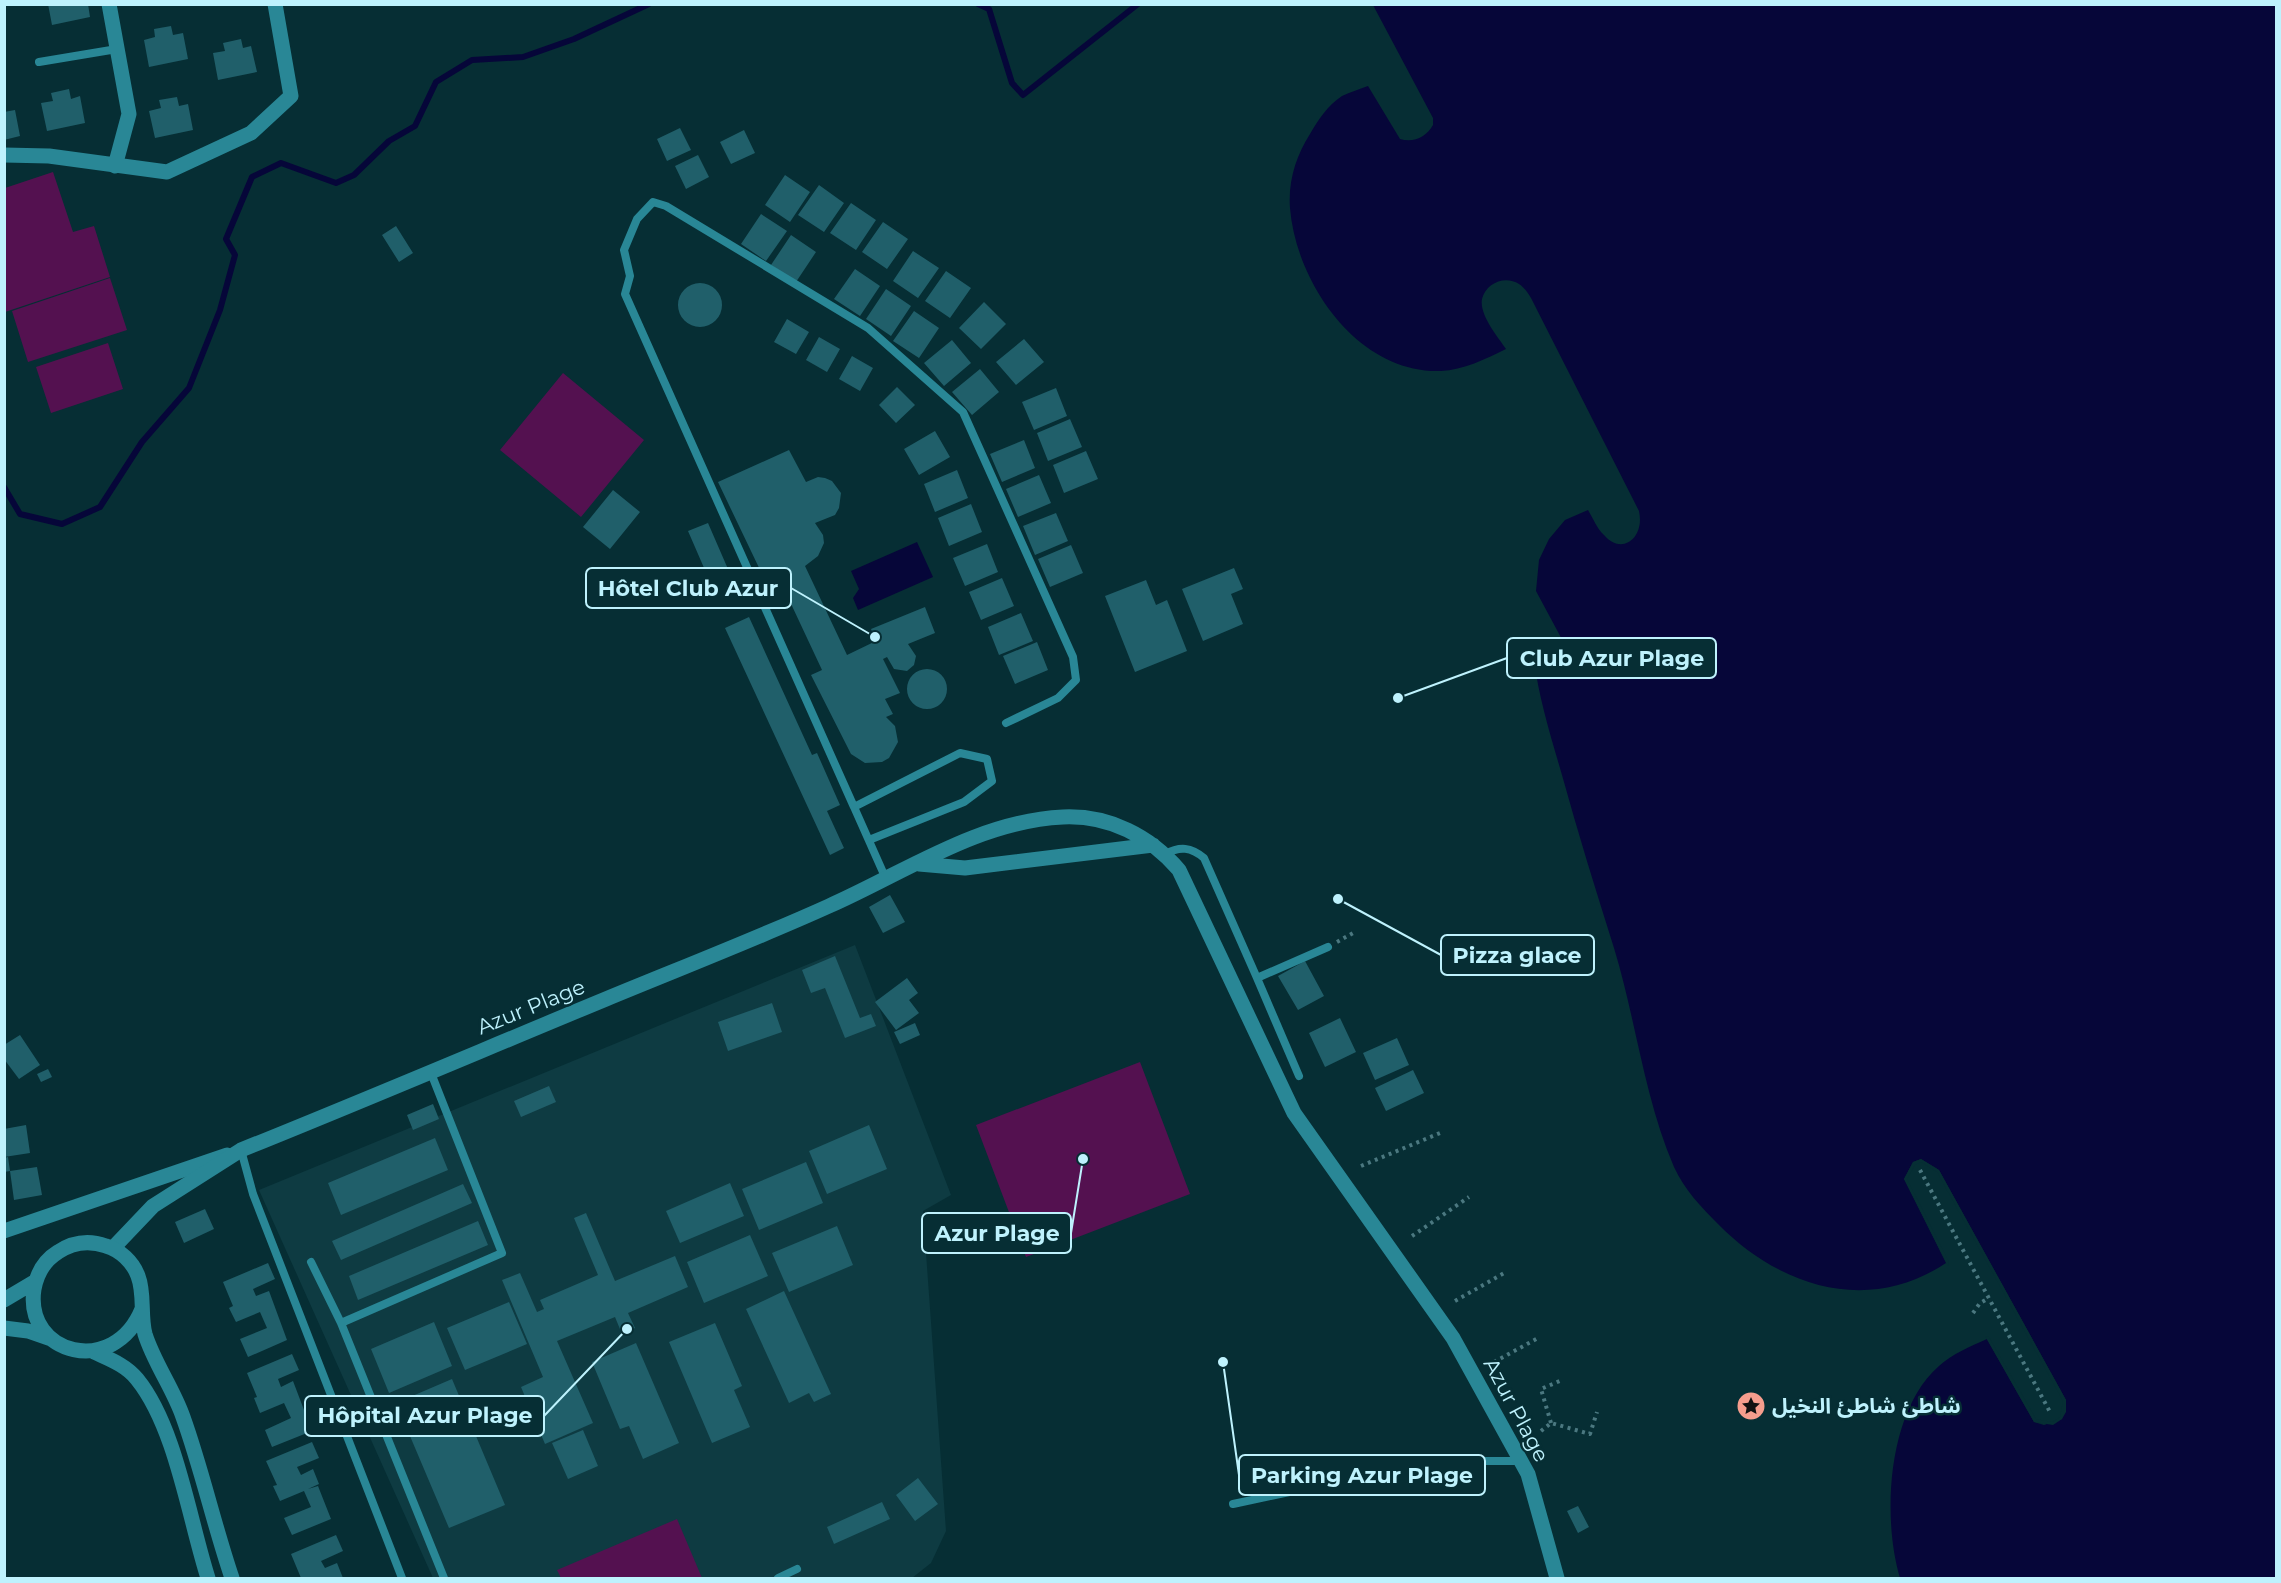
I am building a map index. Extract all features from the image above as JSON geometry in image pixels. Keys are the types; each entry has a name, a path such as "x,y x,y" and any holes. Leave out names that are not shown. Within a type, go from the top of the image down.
{"street":[{"path":"109,4 129,114 115,166"},
{"path":"4,155 49,156 167,172 251,133 291,96 275,4"},
{"name":"Azur Plage","path":"4,1231 241,1150 431,1073 830,906 983,834 1029,822 1063,817 1097,819 1126,828 1159,850 1179,870 1294,1113 1453,1338 1528,1474 1557,1578"},
{"name":"Azur Plage","path":"919,864 965,868 1159,850"},
{"path":"113,1248 153,1206 241,1150"},
{"path":"52,1339 42,1327 35,1312 33,1296 42,1266 67,1246 82,1242 98,1243 113,1248 128,1259 138,1274 143,1291 142,1309 145,1333 182,1415 232,1578"},
{"path":"4,1300 36,1281"},
{"path":"94,1352 110,1347 125,1338 142,1309"},
{"path":"4,1328 28,1331 52,1339 72,1350 94,1352 126,1368 150,1398 170,1446 208,1578"}],"lane":[{"path":"39,62 117,49"},
{"path":"886,879 625,294 630,276 624,250 637,219 653,202 666,206 868,328 963,412 1072,657 1076,680 1058,698 1006,723"},
{"path":"854,807 960,753 987,759 992,781 964,802 869,840"},
{"path":"1159,850 1191,849 1204,858 1299,1076"},
{"path":"1257,978 1328,947"},
{"path":"341,1323 502,1253 431,1073"},
{"path":"241,1150 253,1194 402,1578"},
{"path":"311,1262 341,1323 444,1578"},
{"path":"1233,1504 1436,1461 1520,1461"},
{"path":"778,1578 797,1569"}],"path":[{"path":"1361,1166 1440,1133"},
{"path":"1920,1170 2050,1412"},
{"path":"1412,1236 1468,1197"},
{"path":"1455,1301 1506,1272"},
{"path":"1973,1313 1980,1303 1989,1298"},
{"path":"1494,1362 1540,1337"},
{"path":"1551,1422 1540,1389 1562,1380"},
{"path":"1551,1422 1590,1434 1597,1412"},
{"path":"1541,1431 1551,1422"}],"shaded area":[{"path":"1373,5 2276,5 2276,1578 1900,1578 1894,1554 1891,1526 1893,1466 1908,1410 1922,1386 1939,1366 1968,1347 1987,1339 2034,1422 2044,1425 2062,1419 2066,1400 1939,1170 1921,1159 1913,1162 1904,1179 1946,1263 1916,1279 1886,1288 1856,1290 1826,1287 1797,1278 1769,1264 1742,1246 1699,1204 1674,1167 1655,1113 1622,975 1550,732 1534,660 1565,645 1536,591 1539,560 1549,539 1565,520 1588,510 1604,535 1618,544 1625,544 1635,536 1639,529 1639,511 1531,298 1521,285 1508,280 1497,282 1484,293 1482,299 1486,319 1506,349 1458,369 1441,371 1411,368 1383,357 1358,341 1337,319 1304,266 1295,237 1290,208 1290,188 1294,169 1313,129 1332,104 1345,95 1368,86 1400,139 1419,138 1433,125 1433,118"},
{"path":"53,172 73,232 94,226 110,277 5,312 5,188"},
{"path":"110,278 127,330 28,362 12,311"},
{"path":"108,343 123,389 51,413 36,367"},
{"path":"563,373 644,440 581,517 500,450"},
{"path":"917,542 933,577 858,610 853,598 859,589 851,571"},
{"path":"855,945 951,1195 923,1211 946,1531 931,1563 912,1578 433,1578 259,1190"},
{"path":"1140,1062 1190,1194 1026,1257 976,1125"},
{"path":"677,1519 702,1578 561,1578 557,1570"}],"pier":[{"path":"1921,1159 1939,1170 2066,1400 2066,1412 2062,1419 2053,1425 2034,1422 1985,1336 1989,1337 2036,1419 2052,1422 2060,1417 2063,1401 1937,1172 1921,1162 1915,1165 1907,1179 1949,1262 1948,1266 1904,1179 1913,1162"}],"building":[{"path":"48,4 88,4 90,17 52,25"},
{"path":"171,26 173,35 183,33 188,59 149,67 144,40 155,37 154,29"},
{"path":"241,39 243,48 251,46 257,72 218,80 213,53 225,51 223,43"},
{"path":"69,89 71,99 80,96 85,123 47,131 41,103 53,101 51,93"},
{"path":"177,97 179,106 188,104 193,130 155,138 149,111 161,108 159,100"},
{"path":"15,110 20,136 4,140 4,112"},
{"path":"680,128 691,150 667,161 657,139"},
{"path":"744,130 755,153 731,164 720,142"},
{"path":"698,155 709,177 686,189 675,166"},
{"path":"785,175 810,192 790,222 765,205"},
{"path":"819,185 844,203 824,232 798,215"},
{"path":"851,203 876,220 856,250 830,233"},
{"path":"761,214 787,231 766,261 741,244"},
{"path":"883,222 908,239 887,269 862,252"},
{"path":"396,226 413,253 399,262 382,235"},
{"path":"791,235 816,252 796,282 771,265"},
{"path":"913,251 939,268 918,298 893,281"},
{"path":"855,269 880,286 860,316 834,299"},
{"path":"946,271 971,288 950,318 925,301"},
{"path":"700,283 716,289 722,305 716,321 700,327 684,321 678,305 684,289"},
{"path":"886,289 911,306 891,336 866,319"},
{"path":"984,302 1006,324 981,349 959,328"},
{"path":"914,311 939,328 919,358 893,341"},
{"path":"787,319 809,332 796,354 774,342"},
{"path":"819,337 840,349 827,372 806,360"},
{"path":"1024,339 1044,362 1016,385 996,362"},
{"path":"952,340 971,363 944,386 924,363"},
{"path":"852,356 873,368 860,391 839,379"},
{"path":"980,369 999,392 972,415 952,392"},
{"path":"897,387 915,405 896,423 879,405"},
{"path":"1056,388 1067,416 1034,430 1022,402"},
{"path":"1070,419 1082,447 1048,461 1037,433"},
{"path":"935,431 950,457 919,475 904,449"},
{"path":"1024,440 1035,468 1002,482 990,454"},
{"path":"789,450 806,482 818,477 825,478 832,481 841,493 839,508 835,515 815,523 823,535 824,543 818,556 805,566 847,655 876,641 871,629 925,607 935,633 908,644 916,656 914,665 907,671 894,669 887,657 883,659 900,693 885,699 893,714 886,717 895,726 898,742 889,758 882,762 865,763 851,754 811,675 822,670 785,591 772,595 718,482"},
{"path":"1086,451 1098,479 1064,493 1053,465"},
{"path":"957,470 968,498 935,512 924,484"},
{"path":"1039,475 1051,503 1018,517 1006,489"},
{"path":"613,490 640,512 610,549 583,527"},
{"path":"971,504 982,532 949,546 938,518"},
{"path":"1056,513 1068,541 1035,555 1023,526"},
{"path":"708,523 741,599 721,607 688,531"},
{"path":"987,544 998,572 965,586 953,558"},
{"path":"1071,545 1083,573 1050,587 1038,559"},
{"path":"1234,568 1243,589 1231,594 1243,624 1203,641 1182,589"},
{"path":"1002,578 1014,606 981,620 969,592"},
{"path":"1146,580 1156,605 1167,600 1187,651 1135,672 1105,596"},
{"path":"1021,613 1033,641 999,655 988,627"},
{"path":"749,617 812,755 817,753 840,805 827,811 844,848 830,855 725,628"},
{"path":"1037,642 1048,670 1015,684 1003,656"},
{"path":"927,669 941,675 947,689 941,703 927,709 913,703 907,689 913,675"},
{"path":"890,895 905,922 883,933 869,907"},
{"path":"835,956 860,1018 871,1014 876,1026 845,1038 825,988 811,993 802,970"},
{"path":"1305,961 1324,996 1298,1010 1278,976"},
{"path":"907,978 918,993 909,1000 919,1013 896,1030 875,1002"},
{"path":"772,1003 782,1032 728,1051 718,1022"},
{"path":"1340,1018 1356,1052 1325,1067 1309,1033"},
{"path":"915,1023 920,1035 900,1044 894,1032"},
{"path":"20,1035 40,1065 19,1079 4,1059 4,1045"},
{"path":"1397,1038 1409,1065 1375,1080 1363,1053"},
{"path":"48,1069 52,1077 41,1082 37,1074"},
{"path":"1413,1070 1424,1093 1386,1111 1375,1088"},
{"path":"549,1086 556,1102 521,1117 514,1101"},
{"path":"433,1104 439,1119 413,1130 407,1115"},
{"path":"26,1125 30,1153 4,1157 4,1129"},
{"path":"869,1125 887,1169 827,1194 809,1151"},
{"path":"435,1138 448,1170 341,1215 328,1183"},
{"path":"8,1157 10,1171 4,1172 4,1158"},
{"path":"806,1162 823,1203 759,1230 742,1189"},
{"path":"37,1167 42,1195 14,1200 10,1171"},
{"path":"730,1183 744,1216 680,1243 666,1211"},
{"path":"463,1184 472,1203 341,1260 332,1241"},
{"path":"205,1209 214,1229 184,1243 175,1222"},
{"path":"586,1213 615,1281 675,1256 688,1287 628,1313 635,1328 622,1334 615,1317 557,1341 593,1423 545,1444 521,1387 543,1377 502,1280 520,1273 537,1312 544,1309 540,1300 598,1275 574,1218"},
{"path":"478,1221 488,1245 358,1300 349,1276"},
{"path":"837,1226 853,1265 789,1292 772,1253"},
{"path":"750,1235 768,1276 704,1303 687,1262"},
{"path":"268,1263 275,1279 253,1289 256,1296 269,1291 287,1340 248,1357 240,1339 267,1328 260,1312 236,1322 229,1308 233,1306 223,1282"},
{"path":"784,1291 831,1394 814,1402 809,1393 789,1403 746,1309"},
{"path":"509,1302 527,1344 465,1370 447,1328"},
{"path":"434,1322 452,1366 389,1393 371,1349"},
{"path":"715,1323 742,1386 734,1390 750,1427 712,1443 669,1342"},
{"path":"636,1343 679,1443 643,1459 629,1426 620,1429 592,1362"},
{"path":"292,1354 299,1370 278,1379 281,1387 293,1381 312,1431 272,1447 265,1430 291,1418 284,1403 260,1413 254,1398 257,1397 247,1373"},
{"path":"452,1379 505,1505 449,1528 396,1403"},
{"path":"583,1430 598,1466 568,1479 552,1443"},
{"path":"312,1442 319,1458 297,1467 301,1475 313,1469 319,1484 308,1489 318,1486 331,1519 292,1535 284,1518 311,1507 304,1491 280,1501 273,1486 277,1485 266,1461"},
{"path":"918,1478 938,1504 915,1521 896,1495"},
{"path":"882,1502 890,1519 834,1544 827,1527"},
{"path":"1578,1506 1589,1527 1578,1533 1567,1511"},
{"path":"336,1535 343,1551 321,1561 325,1568 337,1563 343,1578 301,1578 291,1554"}],"waterway":[{"path":"4,487 20,514 62,524 100,507 142,442 189,388 220,310 235,255 226,239 252,177 281,163 336,183 354,175 389,141 415,126 436,82 472,60 523,57 574,39 649,4"},
{"path":"978,4 989,9 1012,83 1023,95 1138,4"}],"place":[{"name":"Hôtel Club Azur","path":"875,637"},
{"name":"Club Azur Plage","path":"1398,698"},
{"name":"Pizza glace","path":"1338,899"},
{"name":"Azur Plage","path":"1083,1159"},
{"name":"Hôpital Azur Plage","path":"627,1329"},
{"name":"Parking Azur Plage","path":"1223,1362"},
{"name":"شاطئ شاطئ النخيل","path":"1751,1406"}]}
